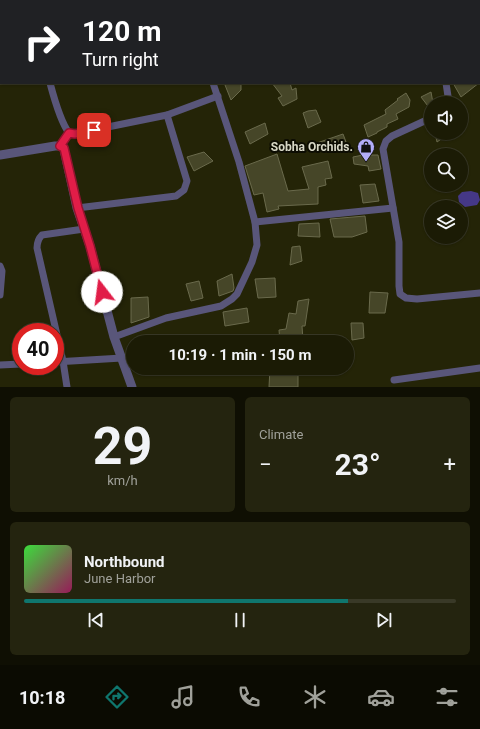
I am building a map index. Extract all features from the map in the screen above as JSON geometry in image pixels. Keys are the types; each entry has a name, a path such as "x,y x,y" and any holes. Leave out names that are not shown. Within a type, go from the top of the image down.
{"street":[{"path":"50,84 62,121 69,133 75,134 167,115 218,96"},
{"path":"114,337 166,318 221,306 232,300 237,294 252,262 257,245 255,222 239,162 214,84"},
{"path":"446,84 448,96"},
{"path":"78,208 176,196 184,190 187,182 167,115"},
{"path":"424,121 392,136 386,141 383,149 399,242 400,294 406,298 417,299 480,293"},
{"path":"0,155 60,146 69,133"},
{"path":"60,146 64,148 78,208 114,337 132,387"},
{"path":"255,222 394,208"},
{"path":"52,323 37,244 39,238 42,235 84,229"},
{"path":"0,266 2,271 0,295"},
{"path":"64,362 122,358"},
{"path":"0,365 12,364"},
{"path":"394,380 480,368"},
{"path":"63,375 67,387"}],"shaded area":[{"path":"462,192 478,193 480,200 477,205 468,206 468,200 459,200 458,196"}],"building":[{"path":"241,84 241,90 231,100 225,85"},
{"path":"273,84 290,84 292,90 296,88 297,99 283,106 278,98 282,96"},
{"path":"454,84 478,84 460,96"},
{"path":"431,92 432,96 424,96 424,101 421,97"},
{"path":"406,93 410,100 409,107 396,114 398,119 387,124 387,127 368,137 364,125 386,114 385,110"},
{"path":"316,110 321,122 308,128 303,113"},
{"path":"265,123 268,134 250,144 245,132"},
{"path":"343,134 346,142 315,148 314,144"},
{"path":"204,152 213,161 194,171 187,157"},
{"path":"277,154 288,191 309,189 302,167 328,161 332,178 325,179 326,185 318,187 318,204 278,206 279,209 267,212 263,193 254,195 245,166"},
{"path":"378,155 381,169 369,171 368,166 354,164 353,157"},
{"path":"375,184 379,201 363,203 360,185"},
{"path":"365,216 367,232 352,237 334,237 330,219"},
{"path":"319,223 320,237 298,236 299,224"},
{"path":"300,246 302,261 290,265 292,247"},
{"path":"232,274 233,291 219,296 217,281"},
{"path":"275,278 276,297 258,298 255,279"},
{"path":"199,281 203,298 191,301 186,284"},
{"path":"370,292 388,293 385,313 369,313"},
{"path":"148,297 149,317 131,323 131,298"},
{"path":"309,299 305,326 302,326 303,335 279,335 279,330 286,329 289,313 296,314 298,301"},
{"path":"247,308 249,322 225,326 223,312"},
{"path":"351,323 363,323 364,338 354,340 354,335 352,335"},
{"path":"270,375 298,375 298,387 269,387"}],"place":[{"name":"Sobha Orchids.","path":"366,162"}],"route":[{"path":"94,130 75,134 69,133 60,146 64,148 78,208 102,292"}]}
